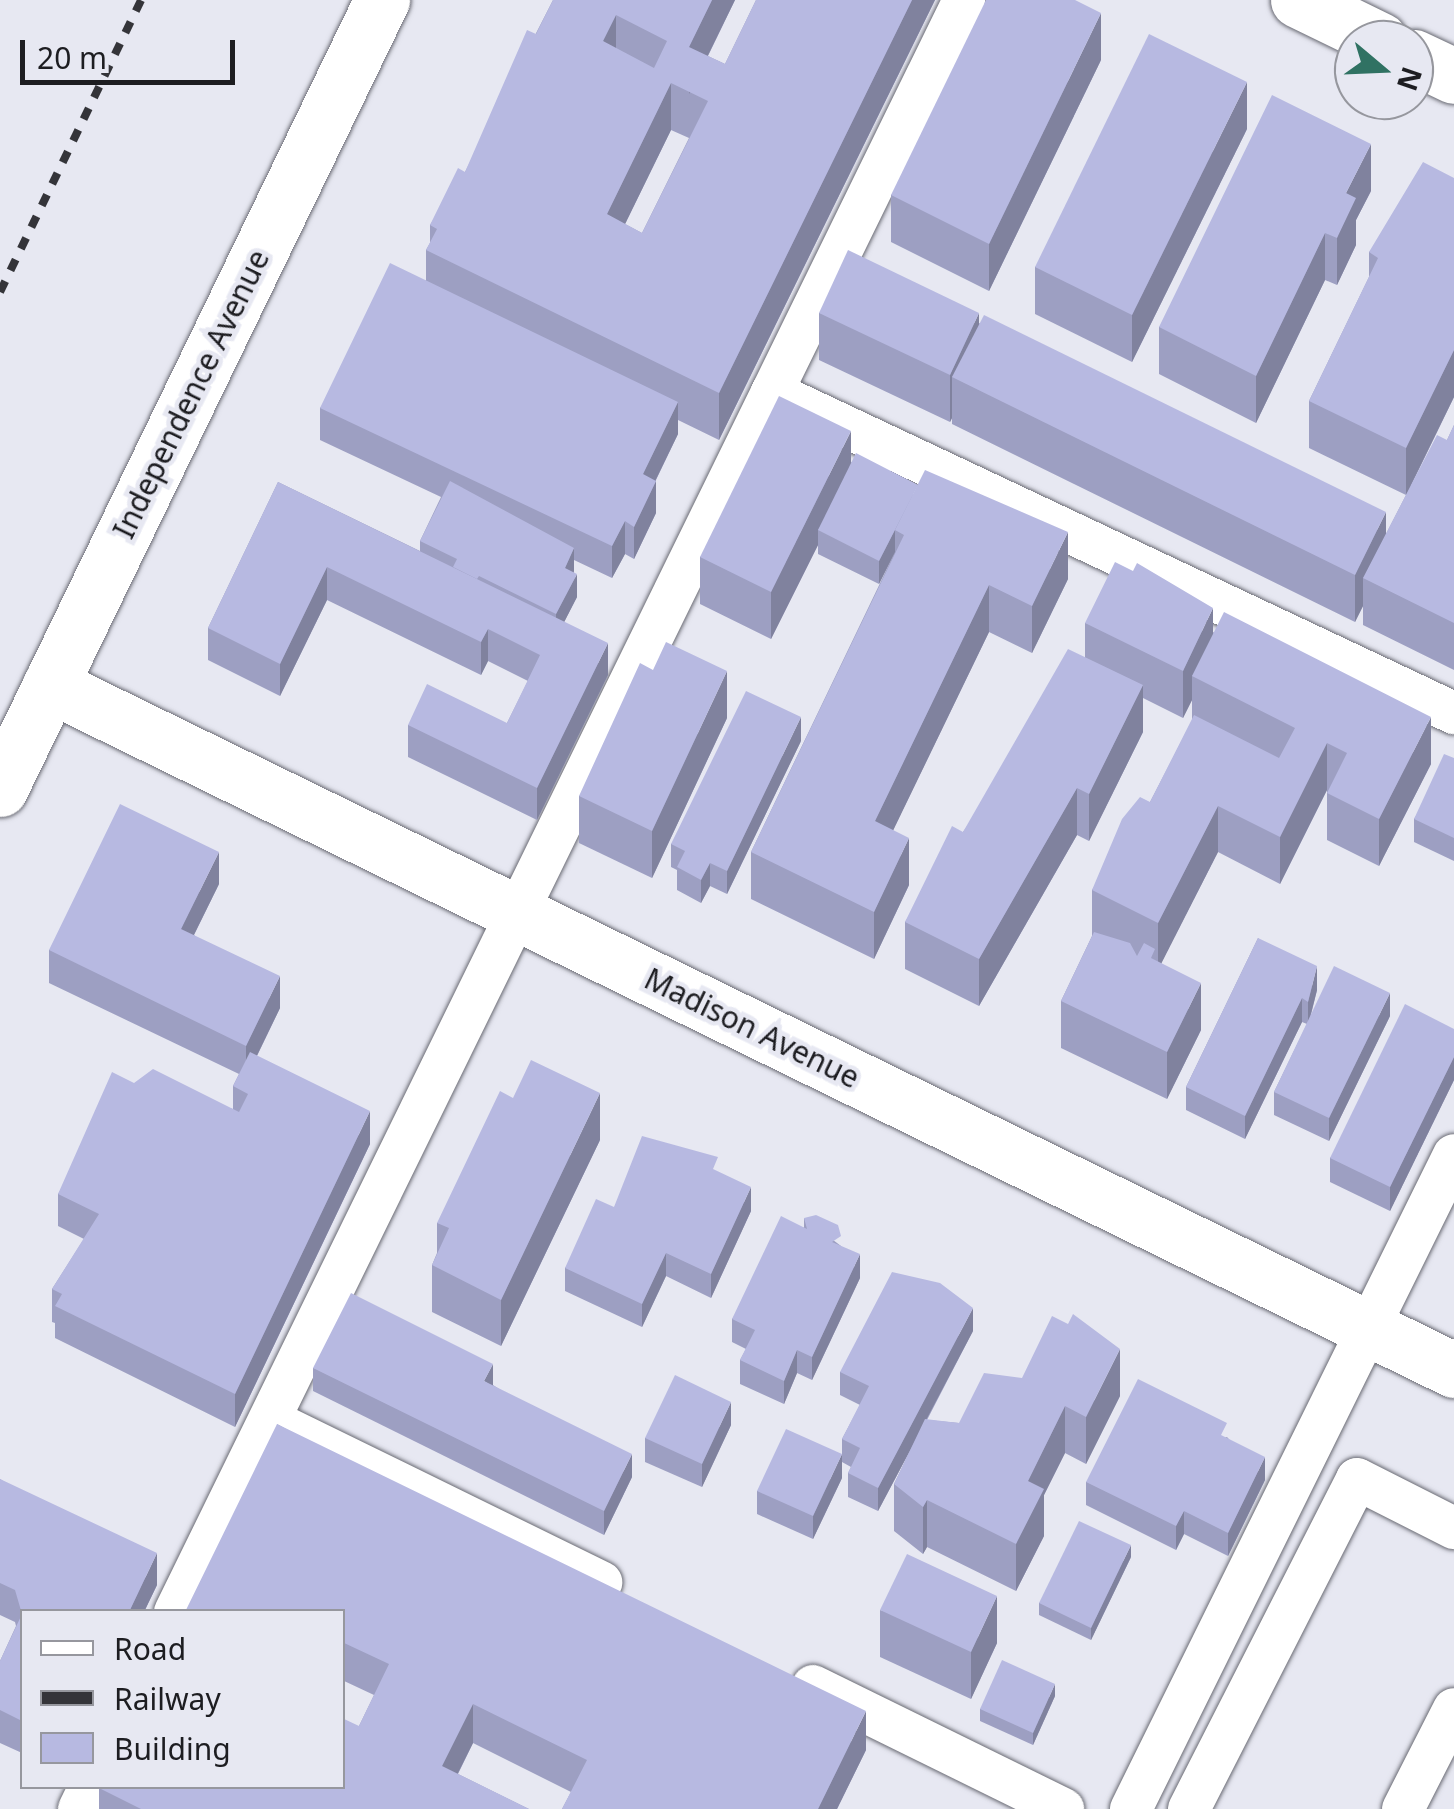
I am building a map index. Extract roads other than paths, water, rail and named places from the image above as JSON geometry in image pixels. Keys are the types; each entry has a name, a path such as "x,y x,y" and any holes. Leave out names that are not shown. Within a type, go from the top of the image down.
{"street":[{"name":"Independence Avenue","path":"0,789 382,0"},
{"path":"1298,0 1339,20"},
{"name":"Madison Avenue","path":"50,685 1454,1370"}],"lane":[{"path":"177,1609 964,0"},
{"path":"772,392 1454,714"},
{"path":"1131,1809 1454,1156"},
{"path":"270,1420 640,1601"},
{"path":"1189,1809 1356,1479 1454,1528"},
{"path":"781,1670 1063,1809"},
{"path":"1403,1809 1454,1710"}],"railway":[{"path":"0,292 141,0"}]}
